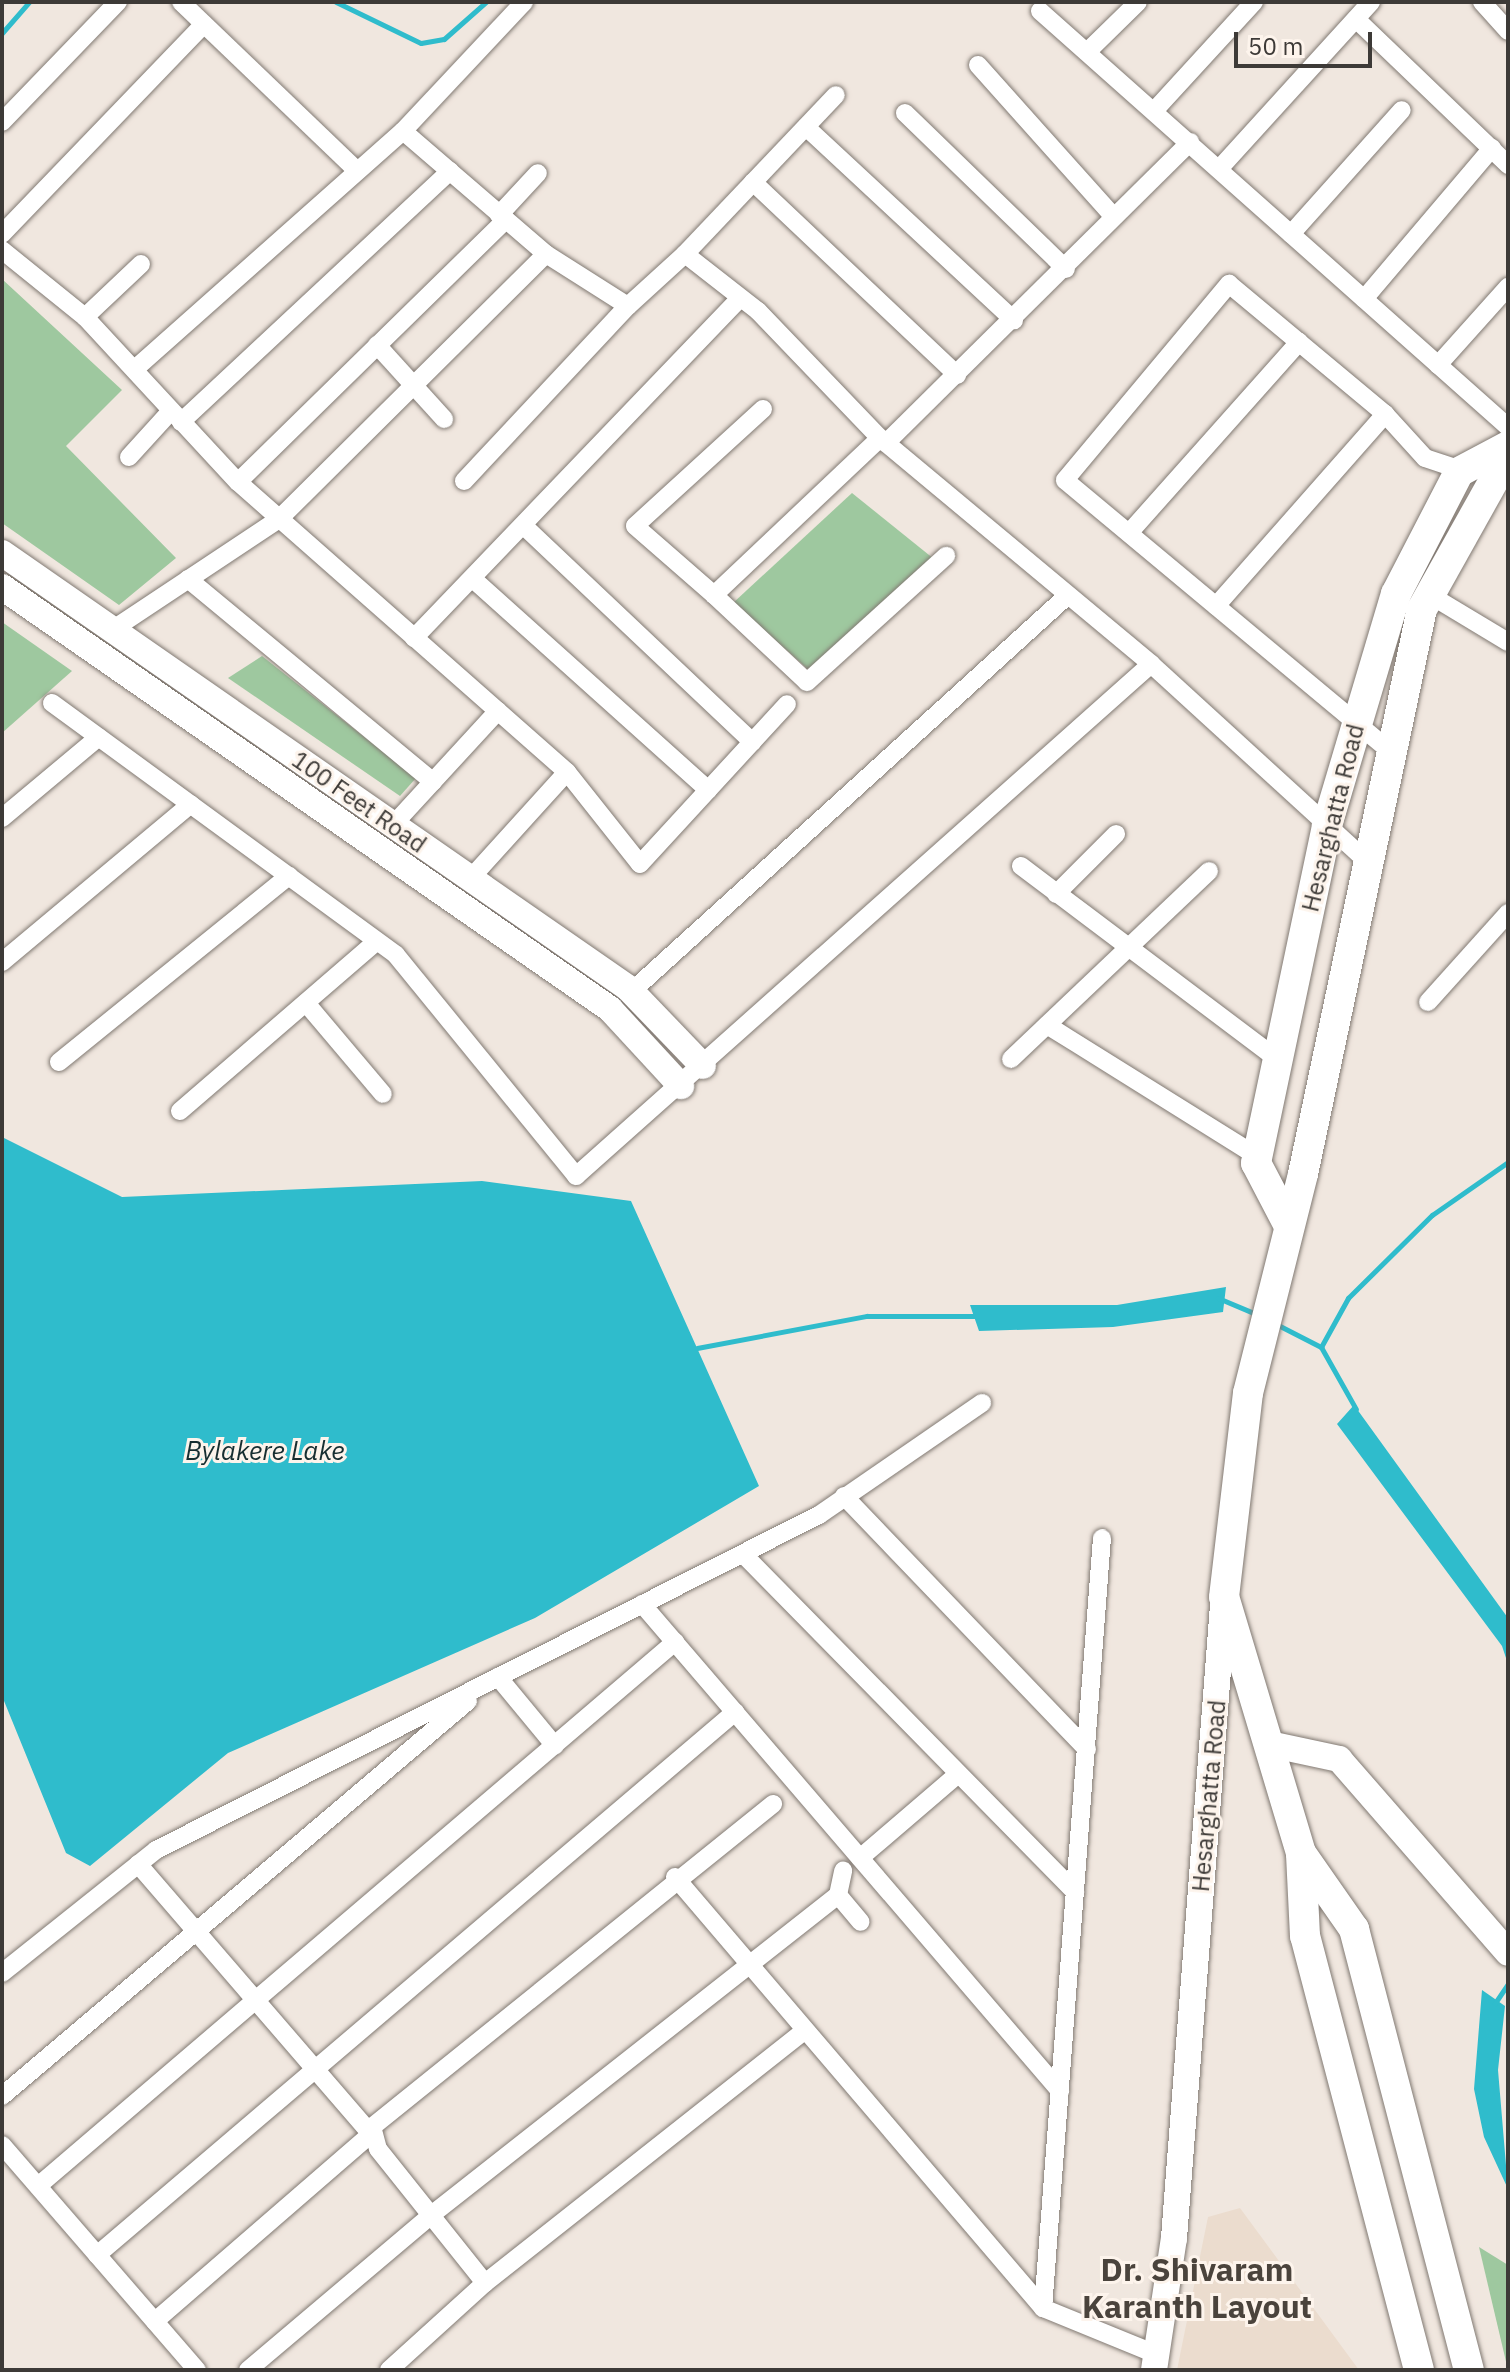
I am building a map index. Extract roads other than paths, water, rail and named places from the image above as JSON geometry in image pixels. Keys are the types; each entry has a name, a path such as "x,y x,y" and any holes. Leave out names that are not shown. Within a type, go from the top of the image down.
{"main road":[{"name":"Hesarghatta Road","path":"1257,1156 1327,825 1396,594 1459,472 1504,457"},
{"name":"Hesarghatta Road","path":"1156,2363 1174,2238 1224,1597 1248,1393 1289,1226 1422,609 1504,457"},
{"name":"100 Feet Road","path":"2,553 631,992 703,1066"},
{"name":"100 Feet Road","path":"2,587 610,1009 681,1086"},
{"path":"1257,1156 1289,1226"},
{"path":"1224,1597 1301,1853 1305,1936 1419,2370"},
{"path":"1269,1744 1339,1759 1508,1953"},
{"path":"1301,1853 1354,1929 1469,2370"}],"street":[{"path":"2,122 118,2"},
{"path":"181,2 354,168"},
{"path":"136,368 403,131 524,2"},
{"path":"1087,52 1138,2"},
{"path":"1154,111 1254,2"},
{"path":"1219,169 1371,2"},
{"path":"1482,2 1508,31"},
{"path":"1040,11 1508,427"},
{"path":"1356,19 1508,165"},
{"path":"2,234 204,24"},
{"path":"978,65 1112,215"},
{"path":"464,481 628,306 685,254 836,95"},
{"path":"1291,234 1402,110"},
{"path":"905,113 1066,269"},
{"path":"806,127 1014,320"},
{"path":"403,131 546,254 628,306"},
{"path":"714,595 957,375 1066,269 1112,215 1190,142"},
{"path":"1364,299 1492,148"},
{"path":"129,457 450,171"},
{"path":"238,482 503,218 538,173"},
{"path":"753,182 957,375"},
{"path":"2,250 85,317 136,368 175,417 238,482 567,772 640,864 787,704"},
{"path":"112,630 279,519 546,254"},
{"path":"685,254 737,301 758,311 883,440 1151,664 1366,860"},
{"path":"85,317 141,264"},
{"path":"1390,751 1065,480 1229,284 1385,414 1425,458 1459,472"},
{"path":"1438,365 1508,287"},
{"path":"414,638 525,527 737,301"},
{"path":"1129,533 1299,342"},
{"path":"377,345 444,419"},
{"path":"763,409 635,526 807,682 946,556"},
{"path":"1216,606 1385,414"},
{"path":"525,527 752,742"},
{"path":"188,579 433,782"},
{"path":"473,579 708,790"},
{"path":"631,992 1068,595"},
{"path":"1435,598 1508,642"},
{"path":"52,703 377,941 485,1055 576,1176 681,1086 1151,664"},
{"path":"393,825 498,711"},
{"path":"2,818 99,737"},
{"path":"470,879 567,772"},
{"path":"2,962 191,804"},
{"path":"1056,894 1116,834"},
{"path":"1021,866 1125,951 1278,1060"},
{"path":"1011,1059 1209,871"},
{"path":"59,1062 289,876"},
{"path":"1428,1002 1508,913"},
{"path":"180,1111 377,941"},
{"path":"306,1003 383,1094"},
{"path":"1047,1025 1257,1156"},
{"path":"2,1973 138,1864 743,1554 844,1496 982,1403"},
{"path":"844,1496 1087,1749"},
{"path":"1043,2308 1102,1538"},
{"path":"743,1554 1075,1892"},
{"path":"642,1604 1060,2091"},
{"path":"38,2186 675,1642"},
{"path":"495,1679 555,1746"},
{"path":"2,2096 495,1679"},
{"path":"97,2255 735,1712"},
{"path":"860,1858 958,1774"},
{"path":"155,2321 371,2134 417,2087 675,1877 773,1804"},
{"path":"138,1864 371,2134 430,2216 485,2283"},
{"path":"248,2370 430,2216 838,1895 843,1871"},
{"path":"675,1877 803,2032 1043,2308 1156,2363"},
{"path":"838,1895 861,1922"},
{"path":"389,2370 485,2283 803,2032"},
{"path":"2,2145 197,2370"}],"water":[{"name":"Bylakere Lake","path":"2,1137 122,1197 482,1181 631,1201 759,1486 535,1618 228,1753 90,1866 66,1853 2,1696"},
{"path":"1226,1287 1223,1312 1113,1327 979,1331 970,1305 1117,1305"},
{"path":"1354,1405 1508,1618 1508,1664 1502,1646 1337,1424"},
{"path":"1482,1990 1505,2006 1498,2070 1508,2189 1484,2137 1474,2089"}],"waterway":[{"path":"2,33 29,2"},
{"path":"336,2 421,43 444,39 486,2"},
{"path":"1321,1347 1348,1298 1432,1215 1508,1162"},
{"path":"1218,1298 1256,1314"},
{"path":"697,1348 867,1316 977,1316"},
{"path":"1276,1324 1321,1347 1356,1409"},
{"path":"1495,2003 1508,1984"}],"district":[{"name":"Dr. Shivaram Karanth Layout","path":"1197,2288"}]}
